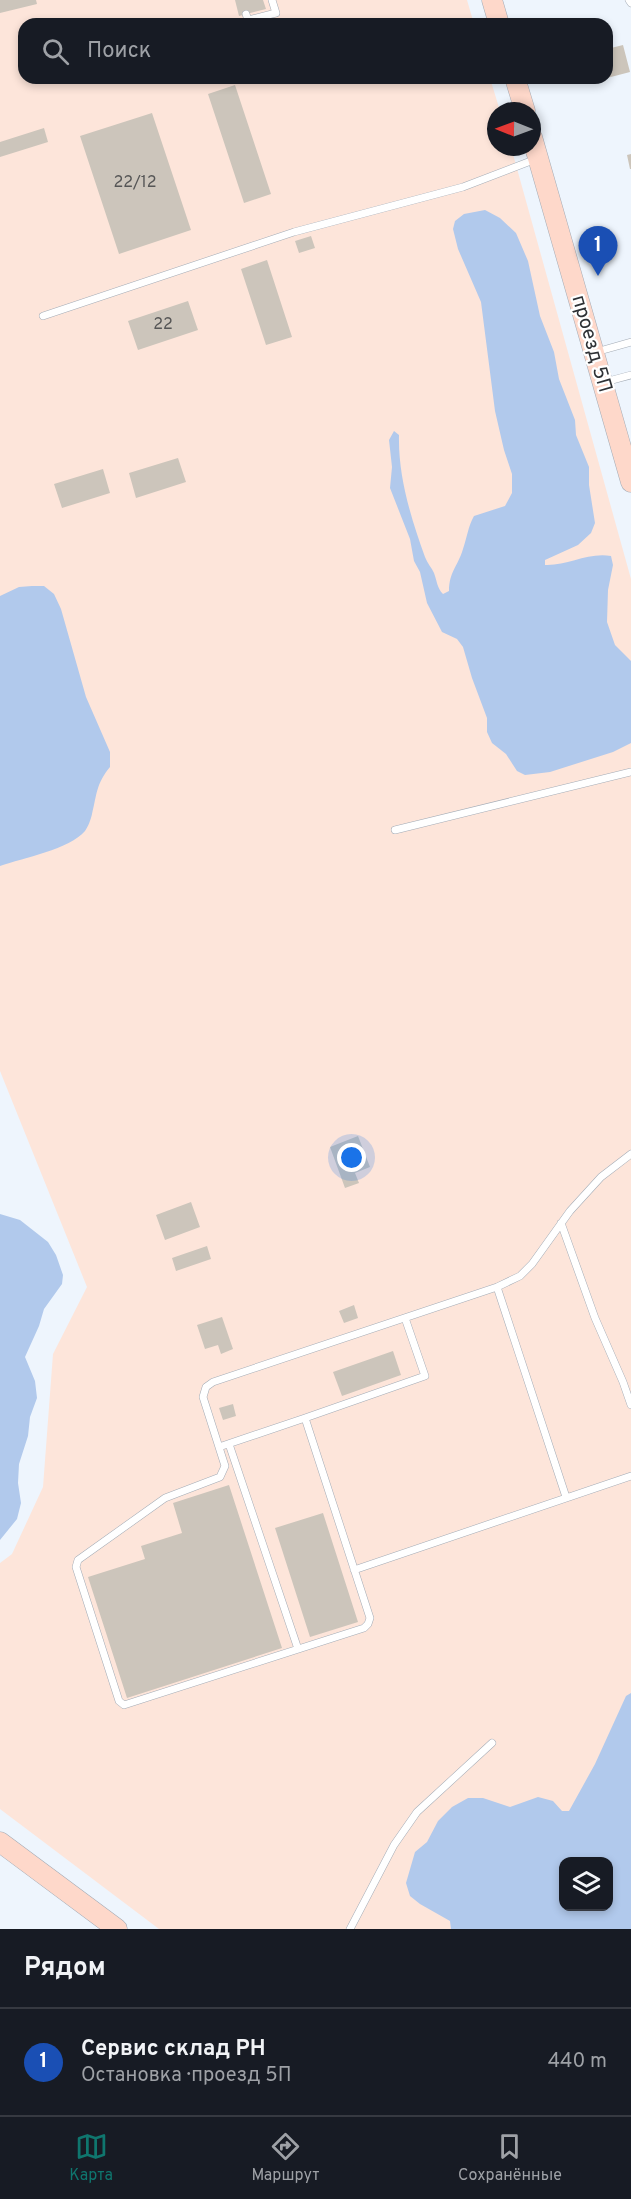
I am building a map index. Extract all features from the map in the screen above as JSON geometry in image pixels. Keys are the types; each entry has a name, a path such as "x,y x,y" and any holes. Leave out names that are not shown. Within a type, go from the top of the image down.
{"street":[{"path":"492,0 498,18"},
{"path":"517,84 522,102"},
{"name":"проезд 5П","path":"537,156 555,203 631,482"},
{"path":"0,1842 117,1929"}],"lane":[{"path":"258,18 276,13 272,0"},
{"path":"246,14 247,18"},
{"path":"43,316 294,232 463,187 538,159"},
{"path":"594,353 631,342"},
{"path":"603,382 631,375"},
{"path":"395,830 631,772"},
{"path":"305,1418 370,1617 369,1624 364,1628 124,1705 119,1701 76,1567 78,1560 165,1498 220,1477 225,1466 203,1397 206,1387 213,1382 497,1287 520,1276 532,1264 561,1223 601,1177 631,1154"},
{"path":"561,1223 595,1318 631,1406"},
{"path":"497,1287 566,1497"},
{"path":"219,1447 425,1376 405,1318"},
{"path":"229,1444 298,1649"},
{"path":"354,1570 631,1476"},
{"path":"350,1929 394,1845 417,1812 492,1743"}],"shaded area":[{"path":"0,0 467,0 472,18 18,18 18,84 492,84 497,102 487,102 487,156 514,156 631,579 631,1929 159,1929 0,1809 0,1563 12,1554 43,1487 53,1354 87,1287 0,1071"}],"water":[{"path":"485,210 500,218 516,233 528,261 540,316 554,352 559,379 575,420 576,435 589,467 589,485 595,523 591,533 578,545 545,560 545,565 594,556 611,556 613,565 608,590 607,622 615,645 631,661 631,743 613,752 550,772 525,775 517,771 506,754 492,743 487,732 487,718 463,647 457,639 442,632 427,603 410,539 390,488 392,467 389,440 394,431 399,435 403,482 420,542 439,589 443,594 449,591 452,574 474,516 505,506 512,493 512,474 495,411 481,302 458,249 453,229 455,221 464,214"},
{"path":"44,586 54,594 61,609 86,697 110,752 110,767 99,784 92,816 85,831 58,848 0,866 0,596 19,587"},
{"path":"0,1214 20,1220 48,1242 56,1255 63,1275 62,1284 44,1309 25,1357 35,1381 37,1398 19,1464 18,1483 21,1503 17,1519 0,1540"},
{"path":"631,1693 631,1929 451,1929 450,1921 410,1896 406,1883 415,1852 427,1842 438,1821 452,1807 468,1798 483,1798 510,1807 538,1797 553,1801 562,1811 569,1811 595,1764 626,1696"}],"building":[{"path":"0,0 36,0 37,4 0,13"},
{"path":"235,0 263,0 266,9 239,16"},
{"path":"623,45 630,72 613,76 613,48"},
{"path":"235,85 271,194 244,203 208,94"},
{"path":"152,113 191,230 119,254 80,136"},
{"path":"44,128 48,142 0,157 0,142"},
{"path":"631,154 631,169 630,169 627,155"},
{"path":"311,236 315,248 299,253 295,241"},
{"path":"267,260 292,337 266,345 241,269"},
{"path":"188,301 198,330 138,350 128,321"},
{"path":"178,458 186,482 136,498 129,473"},
{"path":"103,469 110,493 62,508 54,484"},
{"path":"358,1136 370,1167 355,1173 359,1183 345,1188 330,1147"},
{"path":"191,1202 200,1227 165,1240 156,1215"},
{"path":"207,1246 211,1259 176,1271 172,1258"},
{"path":"354,1305 358,1318 344,1323 339,1311"},
{"path":"222,1317 233,1349 221,1354 218,1345 205,1349 197,1325"},
{"path":"393,1351 401,1375 342,1396 333,1372"},
{"path":"233,1404 236,1416 223,1420 219,1408"},
{"path":"229,1485 282,1648 127,1698 88,1577 145,1559 141,1546 182,1533 173,1503"},
{"path":"323,1513 358,1622 310,1637 275,1528"}],"place":[{"name":"Сервис склад РН","path":"598,276"}]}
